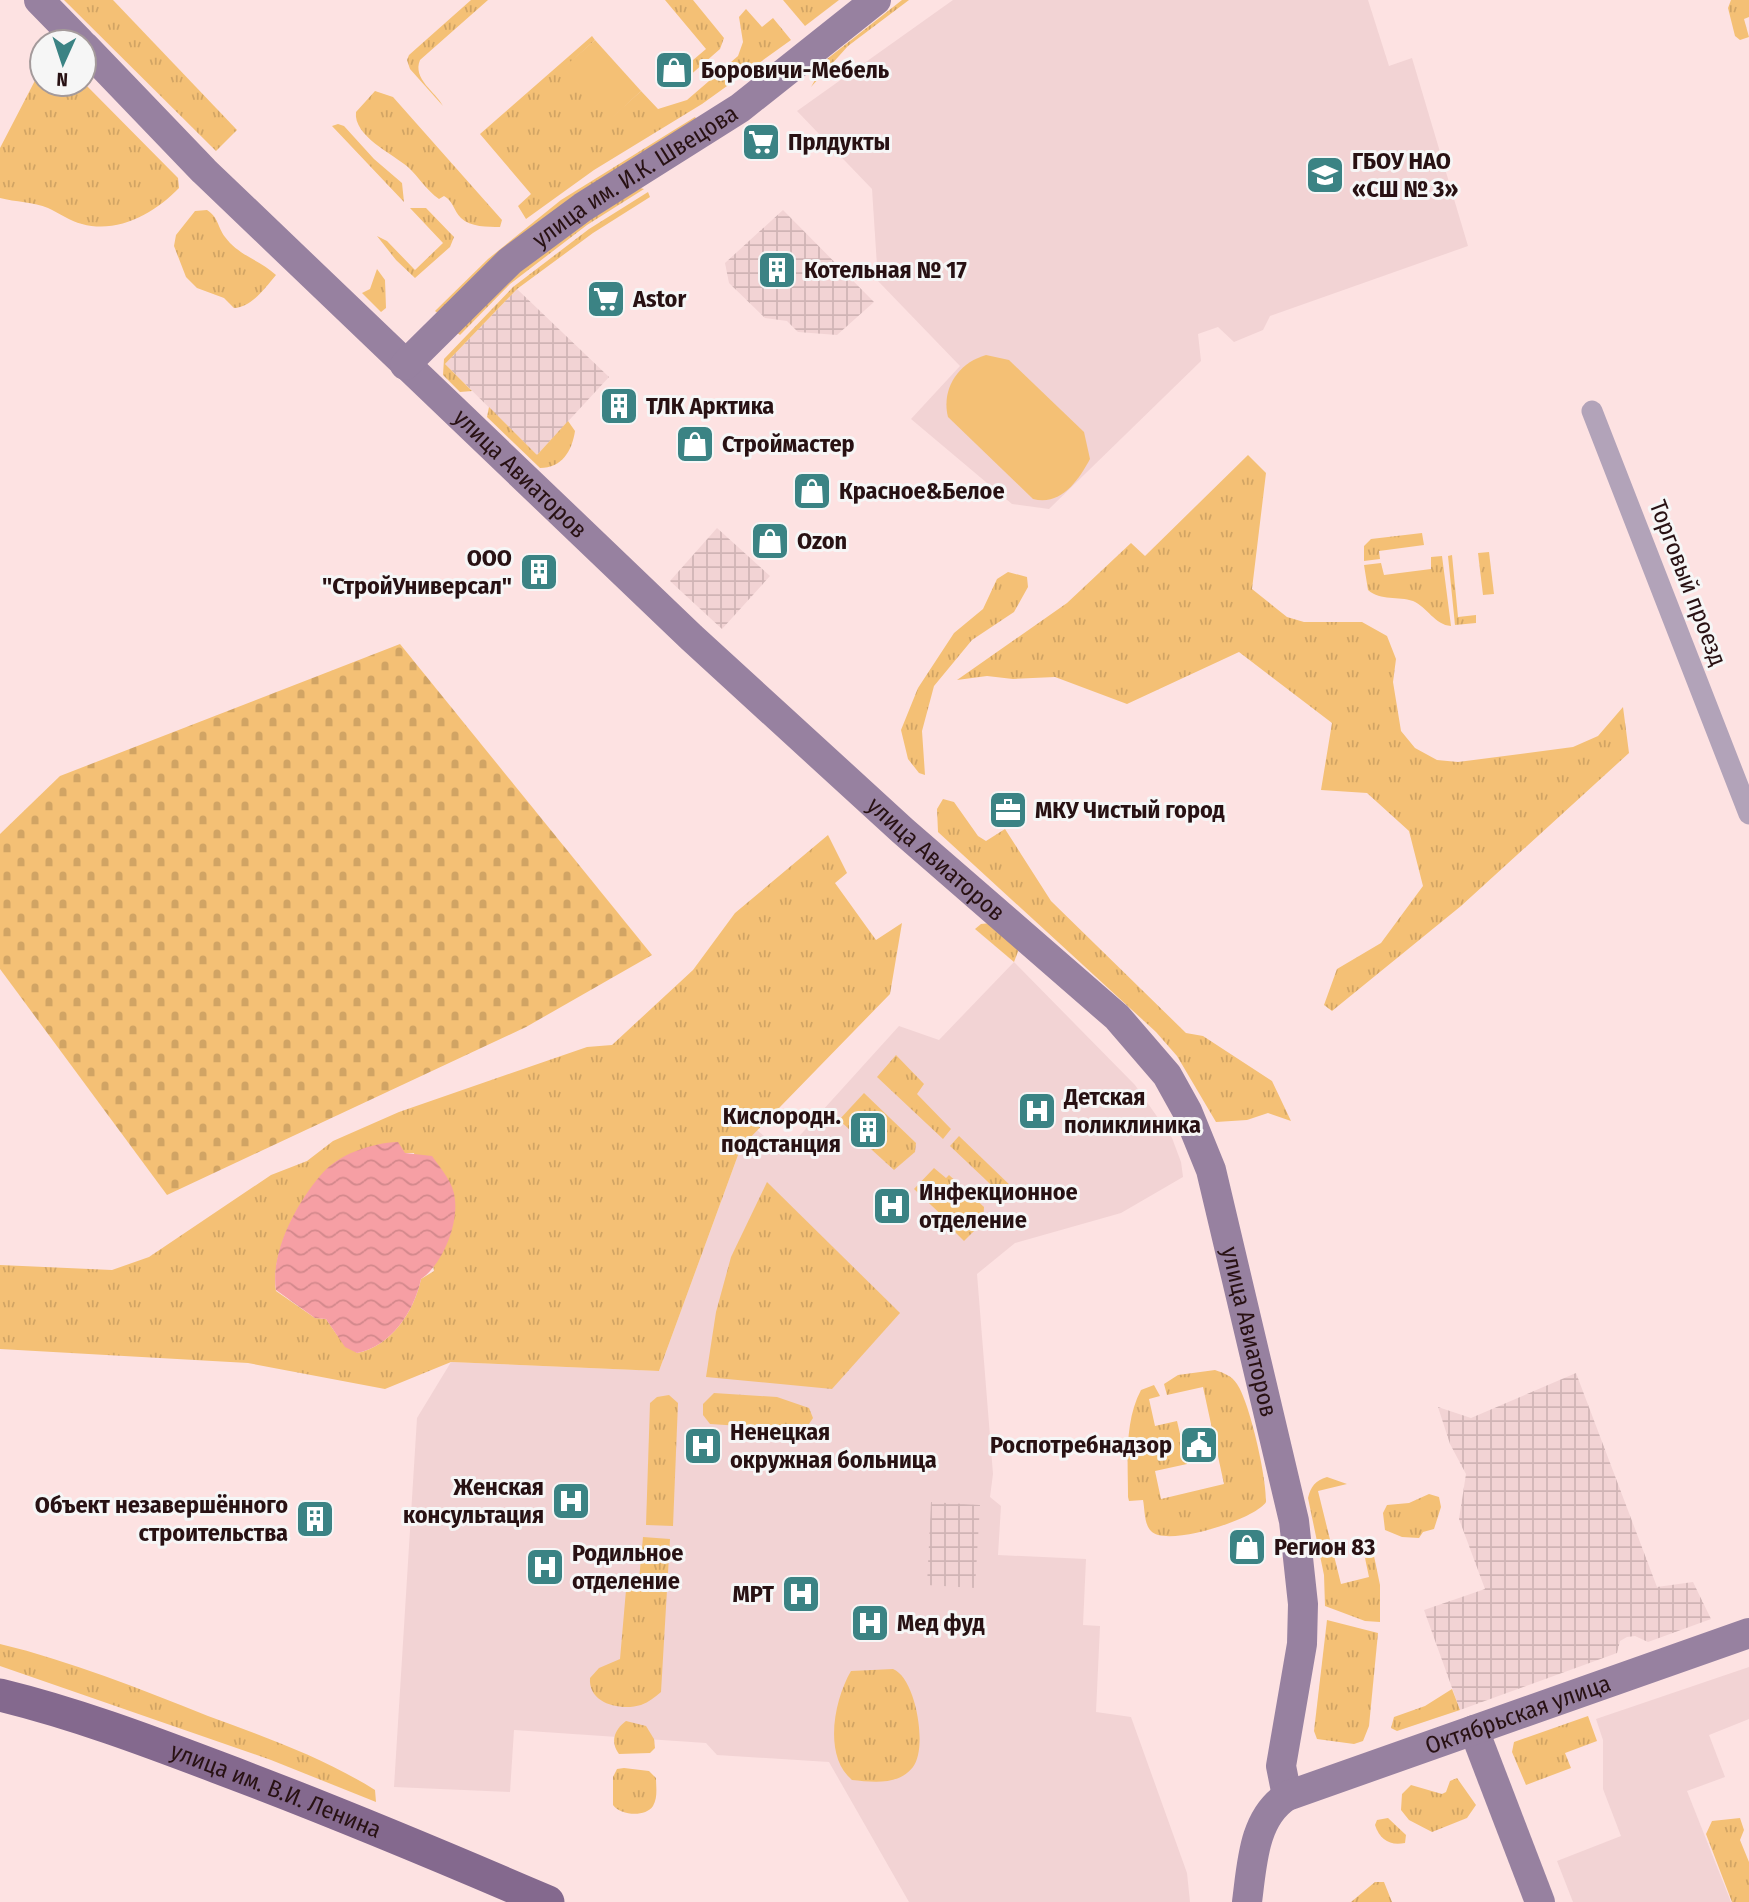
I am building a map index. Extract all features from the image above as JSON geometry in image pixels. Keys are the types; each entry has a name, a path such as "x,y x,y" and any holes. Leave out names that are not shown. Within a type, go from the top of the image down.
{"main road":[{"path":"39,0 66,28"},
{"name":"улица им. И.К. Швецова","path":"405,365 510,261 583,206 740,108 876,0"},
{"name":"улица Авиаторов","path":"98,61 204,171 708,653 903,831 1117,1017 1167,1075 1187,1111 1211,1170 1294,1521 1303,1604 1302,1644 1281,1766 1287,1796"},
{"name":"Октябрьская улица","path":"1287,1796 1749,1633"},
{"name":"улица им. В.И. Ленина","path":"0,1695 158,1744 396,1836 548,1902"},
{"path":"1474,1730 1540,1902"},
{"path":"1247,1902 1264,1819 1272,1806 1287,1796"}],"street":[{"name":"Торговый проезд","path":"1592,411 1749,814"}],"shaded area":[{"path":"953,0 1368,0 1389,66 1412,58 1468,246 1270,316 1263,330 1234,342 1218,327 1198,334 1201,361 1049,509 1012,504 911,419 960,366 878,281 872,189 797,111"},
{"path":"783,210 874,302 837,335 798,332 787,321 765,318 729,283 725,263"},
{"path":"517,289 609,377 537,455 445,364"},
{"path":"717,528 770,576 722,629 670,581"},
{"name":"Ненецкая окружная больница","path":"1014,962 1135,1085 1172,1138 1181,1162 1183,1177 1121,1213 1015,1243 977,1274 993,1474 990,1497 1001,1506 998,1555 1086,1559 1083,1625 1100,1626 1096,1712 1131,1717 1187,1873 1190,1902 909,1902 829,1762 717,1755 706,1743 514,1730 510,1792 394,1787 417,1418 451,1362 659,1371 741,1147 757,1130 784,1153 899,1026 939,1040"},
{"path":"1576,1373 1657,1587 1693,1582 1711,1619 1648,1642 1635,1636 1627,1637 1620,1641 1617,1653 1460,1710 1424,1610 1485,1589 1459,1519 1466,1474 1450,1444 1438,1407 1471,1418"},
{"path":"931,1502 980,1505 975,1588 927,1585"},
{"path":"1749,1667 1749,1719 1709,1735 1725,1777 1687,1791 1731,1902 1573,1902 1557,1861 1621,1836 1603,1789 1603,1740 1596,1719"}],"green space":[{"path":"64,0 113,0 237,130 216,151 98,34 98,28 92,28"},
{"path":"471,0 488,0 420,60 418,67 422,79 443,106 410,69 407,60 409,55"},
{"path":"665,0 693,0 724,38 720,49 679,85 668,84 655,69 661,63 673,77 706,49"},
{"path":"783,0 839,0 805,26"},
{"path":"902,0 909,0 848,46 811,87 827,59"},
{"path":"1731,0 1749,0 1749,17 1744,19 1749,37 1740,40 1735,36 1728,8"},
{"path":"746,9 762,27 773,18 791,40 702,104 594,170 526,219 518,206 531,194 480,134 592,36 595,40 564,68 610,119 641,91 658,109 687,100 738,56 743,42 739,17"},
{"path":"595,40 641,91 610,120 563,68"},
{"path":"375,91 393,97 502,220 500,227 479,226 465,221 447,198 444,196 439,199 408,167 367,137 357,121 356,112"},
{"path":"28,94 28,98 98,97 178,178 179,188 159,206 122,224 82,224 43,206 0,198 0,148"},
{"path":"695,117 698,121 439,314 435,311 488,259 561,200"},
{"path":"332,126 344,126 374,159 402,183 404,202"},
{"path":"640,188 644,189 587,225 510,284 460,335 456,332 506,282 583,224"},
{"path":"648,192 650,197 593,233 517,289 445,364 472,391 460,392 443,375 444,359 513,287 589,229"},
{"path":"410,208 426,208 454,237 450,247 415,278 377,236 387,241 415,270 443,243"},
{"path":"207,210 214,216 222,233 231,243 276,275 258,296 241,307 234,308 224,298 197,288 186,277 174,246 176,235 195,211"},
{"path":"377,269 385,280 386,308 381,312 362,293 370,289"},
{"path":"986,355 1009,360 1084,432 1090,459 1068,490 1052,499 1033,499 948,417 947,397 954,378 967,364"},
{"path":"489,407 537,455 568,421 575,431 565,457 554,465 540,468 487,417"},
{"path":"1248,455 1266,473 1252,589 1287,617 1304,622 1362,622 1387,636 1396,659 1393,682 1401,731 1415,748 1437,760 1458,762 1573,747 1598,736 1623,707 1629,753 1461,906 1332,1011 1324,1005 1337,969 1381,943 1423,886 1409,831 1367,793 1321,790 1332,723 1239,652 1127,704 1055,677 1013,679 987,676 957,680 1067,603 1131,543 1145,556"},
{"path":"1422,533 1424,545 1379,551 1380,559 1364,561 1364,546 1371,539"},
{"path":"1489,552 1494,594 1483,595 1478,553"},
{"path":"1452,555 1458,617 1476,615 1476,623 1455,625 1448,556"},
{"path":"1442,556 1451,626 1440,623 1413,601 1378,596 1368,590 1364,565 1381,563 1384,575 1431,569 1431,557"},
{"path":"1008,572 1027,577 1028,587 1014,612 972,640 934,686 922,731 925,775 919,773 908,759 901,730 918,688 954,633 983,609 997,579"},
{"path":"400,644 652,955 526,1027 167,1195 0,969 0,834 60,776"},
{"path":"943,799 954,802 978,836 986,841 1005,829 1051,901 1186,1033 1203,1036 1272,1081 1291,1121 1268,1113 1247,1120 1216,1122 1177,1056 1156,1032 938,832 937,809"},
{"path":"828,835 847,873 835,883 876,940 902,923 890,994 741,1147 659,1371 451,1362 385,1389 248,1363 0,1349 0,1265 112,1270 149,1257 271,1175 307,1161 333,1141 399,1112 587,1047 612,1045 693,970 735,913","holes":["414,1153 434,1271 421,1279 413,1304 399,1326 380,1343 357,1353 337,1335 326,1319 315,1318 276,1291 275,1274 285,1235 305,1197 330,1167 344,1158 358,1154"]},
{"path":"991,923 1019,949 1014,962 975,929 981,924"},
{"path":"896,1055 924,1084 917,1094 951,1129 943,1139 877,1077"},
{"path":"864,1093 916,1143 915,1152 894,1170 839,1120"},
{"path":"959,1136 1014,1189 1013,1198 1005,1198 950,1146"},
{"path":"934,1168 946,1178 949,1175 984,1207 983,1222 964,1241 947,1224 949,1222 914,1189"},
{"path":"767,1182 900,1313 832,1389 706,1377 716,1312 731,1257"},
{"path":"1215,1370 1233,1379 1242,1394 1257,1442 1266,1502 1246,1516 1210,1529 1191,1534 1160,1535 1151,1531 1147,1525 1143,1500 1129,1501 1128,1497 1129,1429 1136,1402 1141,1390 1154,1385 1160,1396 1149,1399 1155,1426 1177,1421 1187,1464 1155,1471 1161,1499 1224,1484 1203,1387 1167,1395 1164,1384 1178,1375"},
{"path":"714,1393 777,1397 809,1408 813,1418 807,1427 800,1430 710,1424 703,1415 703,1404"},
{"path":"669,1395 678,1403 673,1526 646,1525 650,1403 657,1397"},
{"path":"1327,1477 1347,1484 1318,1491 1341,1584 1369,1577 1365,1558 1374,1556 1380,1585 1380,1622 1365,1621 1325,1606 1324,1575 1308,1498 1314,1484"},
{"path":"1429,1494 1439,1497 1441,1507 1434,1529 1423,1532 1419,1538 1402,1537 1385,1530 1383,1513 1387,1505 1409,1503"},
{"path":"643,1537 670,1539 661,1692 641,1705 616,1706 600,1700 594,1694 590,1678 599,1668 620,1659 626,1590 639,1580"},
{"path":"1327,1620 1378,1633 1369,1726 1363,1741 1354,1744 1317,1739 1314,1731"},
{"path":"0,1644 105,1676 294,1749 356,1778 375,1790 376,1802 271,1760 0,1666"},
{"path":"893,1669 908,1685 913,1699 919,1730 917,1758 907,1773 892,1780 852,1780 843,1770 834,1743 836,1712 845,1683 851,1671"},
{"path":"1452,1689 1460,1710 1397,1731 1391,1728 1394,1717 1425,1706"},
{"path":"1588,1716 1597,1741 1565,1753 1571,1768 1526,1785 1512,1752 1514,1742"},
{"path":"626,1721 646,1726 654,1739 655,1748 650,1753 619,1754 615,1736"},
{"path":"617,1769 649,1771 656,1778 656,1799 649,1810 633,1814 621,1811 613,1805 613,1777"},
{"path":"1457,1778 1476,1805 1467,1818 1432,1832 1409,1820 1401,1810 1402,1794 1411,1785 1442,1794 1446,1792 1450,1781"},
{"path":"1388,1818 1406,1835 1405,1843 1390,1843 1380,1835 1375,1825 1377,1820"},
{"path":"1740,1818 1744,1830 1740,1840 1749,1862 1749,1902 1732,1902 1706,1834 1712,1821"},
{"path":"1375,1882 1384,1882 1392,1902 1351,1902"}],"water":[{"path":"398,1142 405,1153 432,1156 443,1171 454,1194 454,1221 442,1255 421,1279 413,1304 399,1326 380,1343 357,1353 345,1347 326,1319 315,1318 276,1290 277,1261 287,1230 302,1200 327,1168 356,1151"}],"place":[{"name":"Боровичи-Мебель","path":"674,70"},
{"name":"Прлдукты","path":"761,142"},
{"name":"ГБОУ НАО «СШ № 3»","path":"1325,175"},
{"name":"Котельная № 17","path":"777,270"},
{"name":"Astor","path":"606,299"},
{"name":"ТЛК Арктика","path":"619,406"},
{"name":"Строймастер","path":"695,444"},
{"name":"Красное&Белое","path":"812,491"},
{"name":"Ozon","path":"770,541"},
{"name":"ООО \"СтройУниверсал\"","path":"539,572"},
{"name":"МКУ Чистый город","path":"1008,810"},
{"name":"Детская поликлиника","path":"1037,1111"},
{"name":"Кислородн. подстанция","path":"868,1130"},
{"name":"Инфекционное отделение","path":"892,1206"},
{"name":"Роспотребнадзор","path":"1199,1445"},
{"name":"Ненецкая окружная больница","path":"703,1446"},
{"name":"Женская консультация","path":"571,1501"},
{"name":"Объект незавершённого строительства","path":"315,1519"},
{"name":"Регион 83","path":"1247,1547"},
{"name":"Родильное отделение","path":"545,1567"},
{"name":"МРТ","path":"801,1594"},
{"name":"Мед фуд","path":"870,1623"}]}
